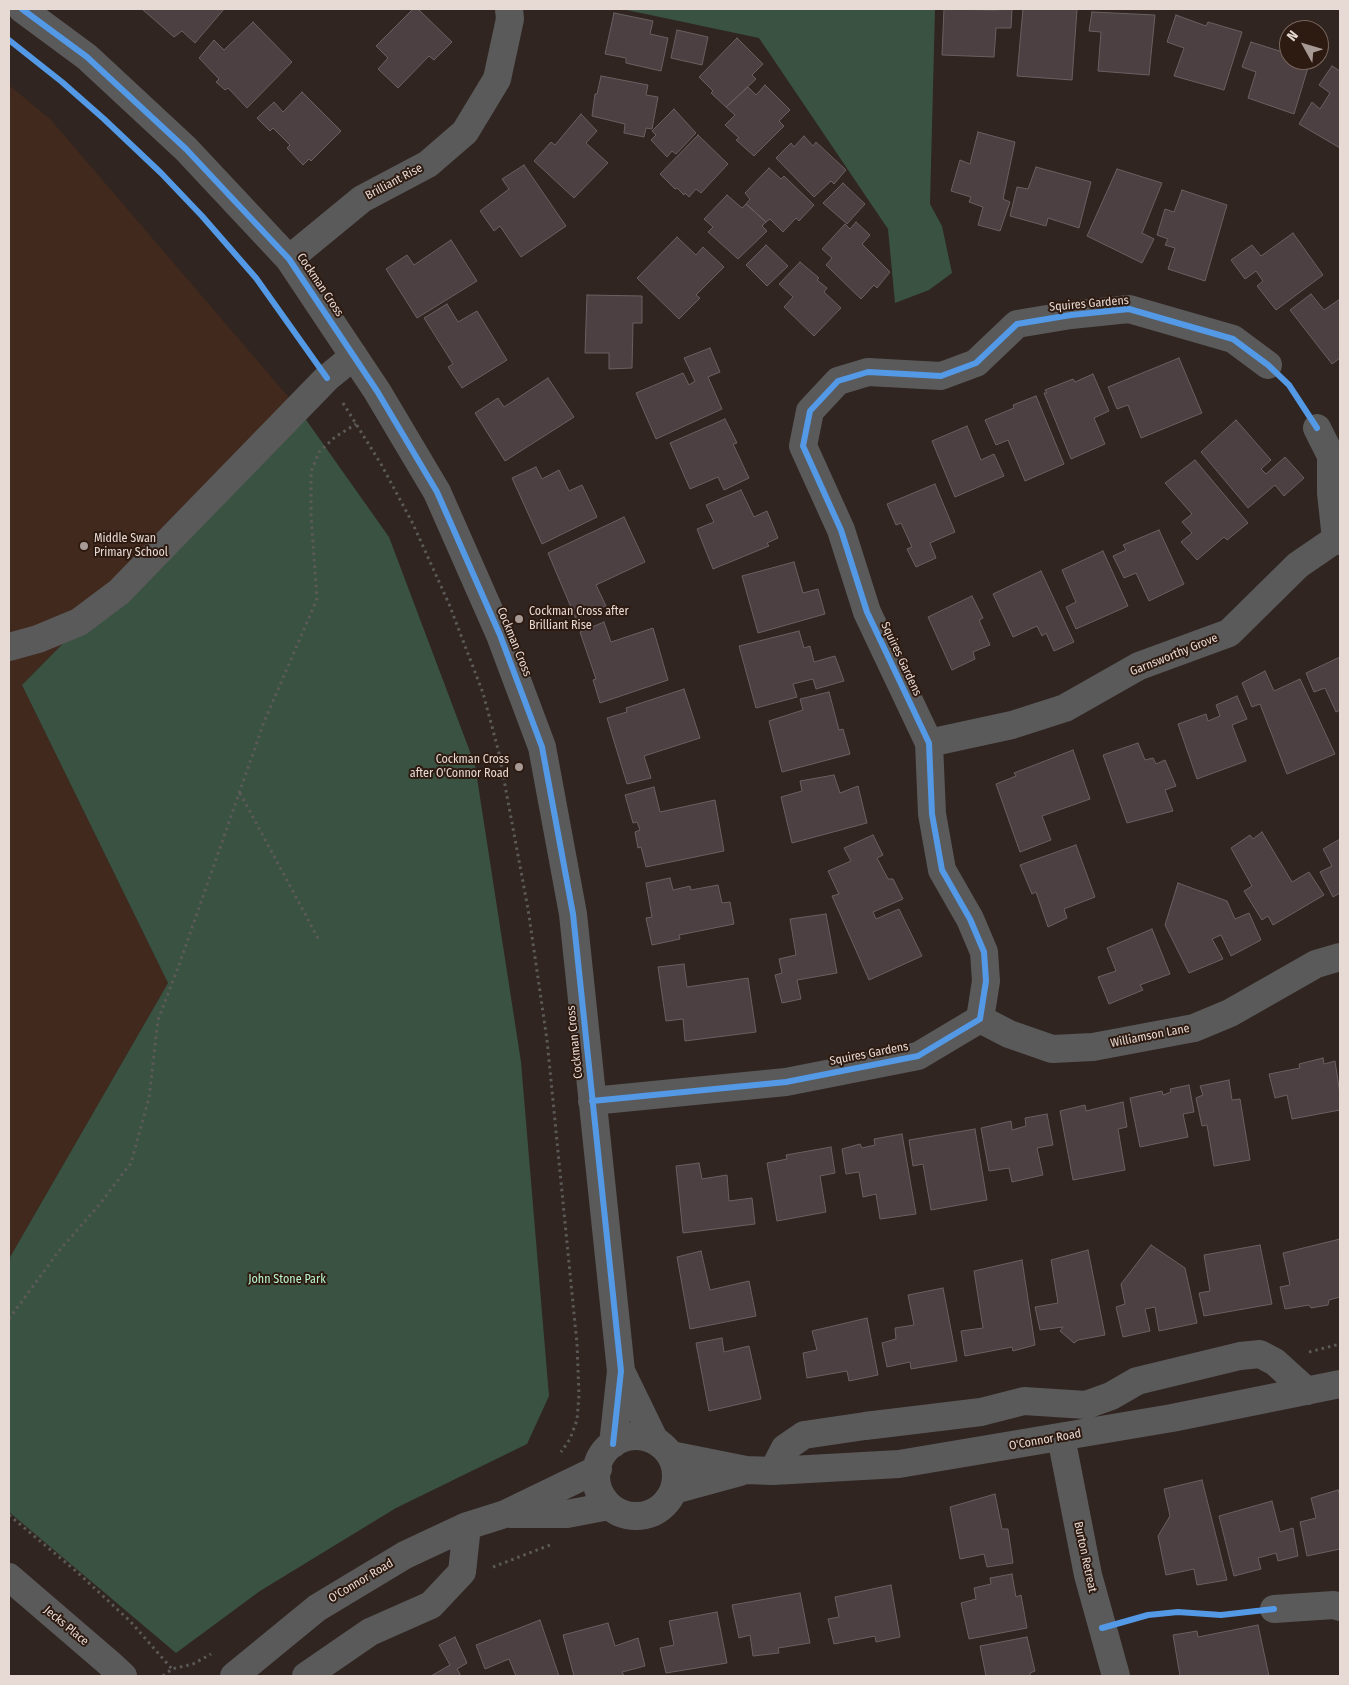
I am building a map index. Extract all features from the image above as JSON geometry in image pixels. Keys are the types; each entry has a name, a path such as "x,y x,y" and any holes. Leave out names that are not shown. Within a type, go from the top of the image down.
{"street":[{"name":"Cockman Cross","path":"22,9 87,57 186,149 289,259 377,391 436,492 500,635 542,747 573,914 621,1371 613,1444"},
{"name":"Brilliant Rise","path":"289,259 362,198 428,164 465,132 497,79 510,19 509,9"},
{"name":"Squires Gardens","path":"592,1101 786,1082 918,1056 980,1019 986,981 984,952 970,919 942,870 932,814 928,743 867,612 841,530 803,446 810,411 832,387 838,381 868,372 941,376 976,363 1017,324 1128,308 1233,339 1268,365"},
{"path":"9,647 38,639 79,622 119,592 327,378 354,356"},
{"name":"Garnsworthy Grove","path":"928,743 1012,725 1064,708 1139,666 1229,633 1298,565 1338,540 1331,493 1331,456 1317,428"},
{"name":"Williamson Lane","path":"980,1019 1009,1034 1052,1049 1093,1047 1194,1028 1230,1012 1316,964 1340,956"},
{"path":"760,1470 785,1448 804,1435 981,1412 1024,1401 1086,1404 1111,1396 1137,1381 1240,1356 1260,1354 1272,1360 1307,1391"},
{"name":"Cockman Cross","path":"621,1371 663,1448"},
{"name":"O'Connor Road","path":"674,1490 760,1470 899,1464 1172,1418 1340,1384"},
{"name":"O'Connor Road","path":"613,1444 623,1439 644,1437 663,1448 760,1470"},
{"name":"Burton Retreat","path":"1060,1437 1088,1575 1116,1676"},
{"path":"613,1444 600,1459 597,1482 601,1495 609,1506 620,1513 633,1516 646,1515 658,1510 667,1502 674,1490 676,1472 663,1448"},
{"name":"O'Connor Road","path":"234,1676 317,1608 405,1555 467,1526 505,1514 598,1468"},
{"name":"O'Connor Road","path":"505,1514 567,1514 609,1506"},
{"path":"306,1676 370,1632 431,1605 462,1572 467,1526"},
{"name":"Jecks Place","path":"9,1577 123,1676"},
{"path":"1274,1608 1334,1605 1340,1607"}],"path":[{"path":"327,378 381,464 413,524 449,604 484,692 499,753 528,909 547,1040 577,1344 579,1395 577,1420 570,1440 556,1459"},
{"path":"9,1319 58,1252 99,1205 131,1163 149,1098 158,1020 183,956 264,722 317,599 311,515 311,472 318,452 335,437 356,424"},
{"path":"240,793 319,940"},
{"path":"579,1395 585,1394"},
{"path":"9,1515 77,1572 130,1622 172,1669"},
{"path":"451,1583 551,1545"}],"shaded area":[{"name":"Middle Swan Primary School","path":"9,85 51,120 297,407 22,685 168,983 9,1259"}],"green space":[{"path":"622,9 935,9 930,204 942,226 952,273 929,290 895,303 888,229 759,38"},
{"name":"John Stone Park","path":"297,407 389,537 475,765 521,1062 549,1396 527,1444 396,1508 260,1591 176,1653 9,1512 9,1259 168,983 22,685"}],"building":[{"path":"142,9 224,9 195,43 182,31 174,37"},
{"path":"413,9 418,9 452,42 434,60 429,56 398,88 378,69 388,58 376,46"},
{"path":"944,9 1012,9 1011,28 996,28 994,57 942,55"},
{"path":"1023,9 1077,9 1072,80 1017,76"},
{"path":"1092,12 1155,15 1149,75 1098,71 1101,32 1089,31"},
{"path":"614,13 653,21 650,34 668,38 661,71 626,63 626,58 605,54"},
{"path":"1176,15 1206,26 1208,22 1242,32 1224,90 1174,76 1184,48 1167,42"},
{"path":"253,22 292,62 247,108 228,88 225,90 216,82 219,79 199,58 214,40 224,50"},
{"path":"677,30 708,37 702,65 671,58"},
{"path":"737,38 763,64 752,75 756,79 726,107 711,93 713,91 699,77"},
{"path":"1251,42 1279,51 1279,70 1307,70 1294,114 1248,98 1256,72 1242,67"},
{"path":"1332,66 1340,71 1340,148 1299,124 1312,102 1320,109 1330,93 1319,85"},
{"path":"601,76 648,85 646,95 658,97 652,129 646,128 644,137 624,133 625,124 592,116 595,94 597,94"},
{"path":"765,85 790,110 779,121 784,126 754,156 736,140 739,138 725,125 735,115 726,107 748,87 756,95"},
{"path":"302,92 341,131 311,161 309,159 303,165 287,148 290,145 273,128 270,131 257,118 274,102 283,112"},
{"path":"674,109 696,133 676,154 672,151 667,157 651,140 656,135 652,131"},
{"path":"581,114 597,131 586,143 608,163 574,198 534,161 551,142 555,145"},
{"path":"978,132 1015,142 1003,199 1010,202 1000,231 978,225 983,207 969,202 971,197 951,191 960,160 970,164"},
{"path":"698,135 728,164 701,193 696,189 689,197 677,188 675,189 660,174"},
{"path":"804,136 813,146 816,142 846,170 834,184 831,181 814,197 776,158 791,143 794,147"},
{"path":"524,165 566,226 521,257 500,226 494,231 480,211 509,189 502,179"},
{"path":"1036,167 1091,182 1079,228 1048,218 1046,226 1010,216 1017,187 1028,189"},
{"path":"769,168 781,179 784,176 814,205 799,221 796,218 783,232 770,219 766,222 746,204 750,199 745,193"},
{"path":"1117,169 1162,183 1142,233 1154,239 1142,263 1087,236"},
{"path":"843,183 865,204 847,224 823,203"},
{"path":"1182,190 1227,205 1205,281 1168,269 1175,248 1165,245 1168,239 1157,235 1165,209 1174,212"},
{"path":"727,195 742,208 746,204 766,222 762,226 767,231 738,259 708,232 713,227 704,219"},
{"path":"856,222 870,235 862,244 890,272 877,288 874,285 861,299 826,265 832,258 822,249 845,224 850,229"},
{"path":"1293,233 1323,275 1276,310 1257,286 1263,281 1256,271 1245,279 1231,260 1252,245 1261,256"},
{"path":"677,237 696,255 703,247 724,267 696,295 700,298 679,319 637,278"},
{"path":"451,240 477,281 417,318 386,269 407,255 414,265"},
{"path":"766,245 788,266 767,286 746,265"},
{"path":"800,262 819,278 817,280 827,288 824,292 841,308 814,336 784,307 793,297 779,284"},
{"path":"1311,294 1324,310 1340,299 1340,358 1332,364 1290,310"},
{"path":"587,295 642,296 642,323 633,323 632,368 609,369 609,353 585,353"},
{"path":"447,304 458,322 477,311 507,360 462,388 448,367 453,364 424,318"},
{"path":"710,348 720,372 708,377 722,409 656,439 636,393 683,373 689,385 695,381 684,358"},
{"path":"1179,358 1202,413 1141,438 1128,405 1117,409 1108,387"},
{"path":"1093,374 1109,411 1094,418 1105,444 1071,459 1044,393 1047,393 1045,390 1073,379 1075,382"},
{"path":"548,378 574,417 505,461 475,413 498,398 504,407"},
{"path":"1036,396 1064,464 1025,481 1008,440 996,445 985,420 1014,408 1013,405"},
{"path":"725,419 737,443 733,444 749,478 724,490 718,477 690,489 670,443"},
{"path":"1236,420 1271,460 1261,469 1266,474 1285,457 1304,478 1284,496 1275,485 1248,508 1201,452"},
{"path":"967,426 981,460 994,454 1004,476 955,497 932,441"},
{"path":"1195,460 1248,523 1227,540 1224,537 1197,560 1181,542 1192,533 1182,522 1192,514 1165,483"},
{"path":"536,467 542,479 559,470 569,491 582,485 597,517 542,544 512,478"},
{"path":"935,484 955,532 930,543 936,558 916,567 907,549 912,547 901,523 896,525 887,504"},
{"path":"741,490 754,517 767,511 778,538 767,543 769,546 713,569 697,529 714,522 706,505"},
{"path":"624,517 645,562 596,585 606,606 576,619 548,553"},
{"path":"1159,530 1184,584 1149,601 1136,573 1124,578 1113,556 1126,550 1123,545"},
{"path":"1103,551 1128,606 1076,629 1066,607 1076,602 1062,570"},
{"path":"794,562 803,593 818,589 825,614 758,633 742,576"},
{"path":"1041,571 1074,642 1054,651 1046,633 1042,636 1037,626 1013,637 993,594"},
{"path":"972,596 983,618 979,620 990,645 973,652 975,659 952,670 928,617"},
{"path":"604,622 611,642 653,628 668,680 600,703 593,680 596,679 580,632"},
{"path":"799,631 804,648 810,646 814,662 835,656 844,681 816,689 813,679 793,684 797,697 756,708 739,646"},
{"path":"1340,657 1340,710 1336,712 1325,688 1314,692 1306,673"},
{"path":"1265,671 1274,691 1300,679 1335,754 1287,774 1260,704 1252,707 1242,683"},
{"path":"684,689 700,738 644,756 651,778 627,784 607,718 627,712 626,708"},
{"path":"829,692 839,730 843,729 850,754 782,772 769,721 803,710 800,699"},
{"path":"1237,696 1247,719 1232,725 1246,761 1197,779 1178,724 1206,714 1208,721 1220,716 1216,705"},
{"path":"1138,743 1145,760 1153,758 1156,764 1165,760 1176,786 1165,790 1173,811 1127,823 1103,755"},
{"path":"1073,750 1090,799 1042,816 1051,840 1020,852 996,784 1016,776 1014,773"},
{"path":"834,775 840,793 858,786 867,823 792,843 781,797 802,791 800,781"},
{"path":"654,787 660,812 715,800 724,851 646,867 641,847 638,848 635,832 640,830 637,822 633,823 625,795"},
{"path":"1262,832 1292,882 1309,872 1324,895 1273,925 1268,916 1262,920 1244,891 1252,886 1231,848 1250,835 1253,839"},
{"path":"873,835 883,855 877,858 888,879 893,879 903,899 873,912 876,919 899,909 922,956 869,980 832,896 839,894 828,871 851,861 844,848"},
{"path":"1340,839 1340,893 1333,897 1320,872 1332,866 1323,849"},
{"path":"1076,845 1095,897 1064,909 1067,918 1048,927 1036,892 1032,894 1020,865"},
{"path":"670,878 673,890 690,886 691,890 718,885 722,903 730,902 734,924 679,935 680,939 652,945 646,918 652,917 646,883"},
{"path":"1178,883 1227,901 1235,919 1249,913 1261,940 1231,956 1221,935 1212,939 1223,959 1189,973 1165,925"},
{"path":"826,914 837,973 797,980 801,999 782,1003 775,975 782,973 779,959 796,955 790,919"},
{"path":"1152,929 1170,974 1140,985 1143,990 1109,1004 1098,977 1116,971 1107,948"},
{"path":"684,964 687,987 748,978 756,1032 685,1041 683,1019 666,1021 658,967"},
{"path":"1323,1058 1324,1064 1335,1061 1340,1094 1340,1110 1292,1119 1287,1095 1275,1098 1269,1074 1300,1068 1299,1064"},
{"path":"1229,1080 1232,1100 1240,1099 1250,1160 1214,1166 1207,1125 1202,1126 1196,1098 1203,1095 1200,1086"},
{"path":"1189,1085 1194,1112 1183,1114 1188,1137 1140,1147 1130,1098 1162,1091 1163,1095 1171,1092 1170,1089"},
{"path":"1123,1102 1127,1127 1118,1129 1125,1170 1073,1180 1060,1111 1085,1105 1086,1111"},
{"path":"1047,1114 1053,1145 1037,1148 1043,1175 1012,1182 1009,1168 989,1171 981,1128 1011,1121 1012,1130 1026,1126 1025,1118"},
{"path":"975,1129 987,1200 931,1210 923,1164 913,1166 909,1140"},
{"path":"902,1134 916,1214 880,1219 876,1194 863,1197 859,1172 846,1174 842,1149 860,1144 862,1148 875,1145 874,1139"},
{"path":"831,1147 835,1173 820,1176 826,1212 777,1221 767,1163 787,1159 786,1155"},
{"path":"699,1163 702,1179 727,1175 729,1201 752,1198 755,1224 683,1233 676,1166"},
{"path":"1340,1239 1340,1297 1329,1300 1328,1305 1311,1308 1309,1305 1285,1309 1280,1287 1290,1285 1283,1253"},
{"path":"1151,1245 1185,1268 1197,1323 1159,1331 1155,1307 1145,1309 1150,1331 1123,1337 1116,1307 1125,1304 1121,1284"},
{"path":"1260,1245 1272,1304 1204,1316 1199,1293 1210,1291 1204,1255"},
{"path":"1088,1250 1105,1335 1078,1340 1074,1343 1060,1331 1063,1327 1040,1330 1035,1307 1058,1303 1051,1260"},
{"path":"701,1251 710,1290 749,1281 756,1316 690,1329 677,1257"},
{"path":"1022,1260 1035,1345 1013,1351 1012,1347 965,1356 961,1331 983,1328 974,1271"},
{"path":"943,1288 957,1361 911,1369 910,1362 887,1367 882,1343 896,1339 895,1328 914,1325 908,1295"},
{"path":"867,1318 878,1375 849,1381 847,1371 807,1378 803,1353 817,1350 812,1331"},
{"path":"722,1338 724,1352 749,1346 761,1399 709,1411 696,1343"},
{"path":"1202,1480 1227,1580 1197,1585 1194,1569 1166,1575 1158,1536 1170,1516 1164,1489"},
{"path":"1338,1490 1340,1495 1340,1549 1307,1556 1300,1522 1316,1518 1311,1498"},
{"path":"995,1494 1002,1529 1008,1529 1013,1563 987,1567 984,1554 960,1559 950,1507"},
{"path":"1272,1501 1280,1532 1293,1528 1298,1556 1278,1561 1276,1553 1258,1558 1261,1569 1234,1576 1219,1516"},
{"path":"1012,1574 1016,1597 1021,1595 1027,1628 969,1639 961,1603 976,1599 974,1588 991,1584 990,1578"},
{"path":"891,1585 900,1637 876,1642 875,1636 834,1644 828,1619 839,1617 835,1597"},
{"path":"800,1593 810,1643 778,1648 779,1653 753,1656 750,1635 739,1638 732,1605"},
{"path":"717,1612 727,1663 666,1673 660,1648 674,1645 669,1621"},
{"path":"540,1620 559,1676 516,1676 509,1659 485,1669 476,1645"},
{"path":"608,1623 615,1646 638,1638 645,1666 622,1672 624,1676 574,1676 563,1635"},
{"path":"1258,1625 1269,1676 1180,1676 1173,1635 1197,1631 1198,1637"},
{"path":"455,1637 467,1663 457,1669 461,1676 431,1676 450,1665 439,1645"},
{"path":"1027,1637 1035,1671 1030,1673 1030,1676 986,1676 980,1646"}],"cycle path":[{"path":"22,9 87,57 186,149 289,259 377,391 437,492 500,635 542,747 573,914 621,1371 613,1444"},
{"path":"9,40 62,82 104,119 161,173 202,216 256,278 327,378"},
{"path":"592,1101 786,1082 918,1056 980,1019 986,981 984,952 970,919 942,870 932,814 929,743 867,612 841,530 803,446 810,411 838,381 868,372 941,376 976,363 1017,324 1071,315 1129,309 1233,339 1268,365 1289,385 1317,428"},
{"path":"1102,1628 1148,1615 1178,1612 1221,1615 1274,1609"}],"place":[{"name":"Middle Swan Primary School","path":"84,546"},
{"name":"Cockman Cross after Brilliant Rise","path":"519,619"},
{"name":"Cockman Cross after O'Connor Road","path":"519,767"}]}
